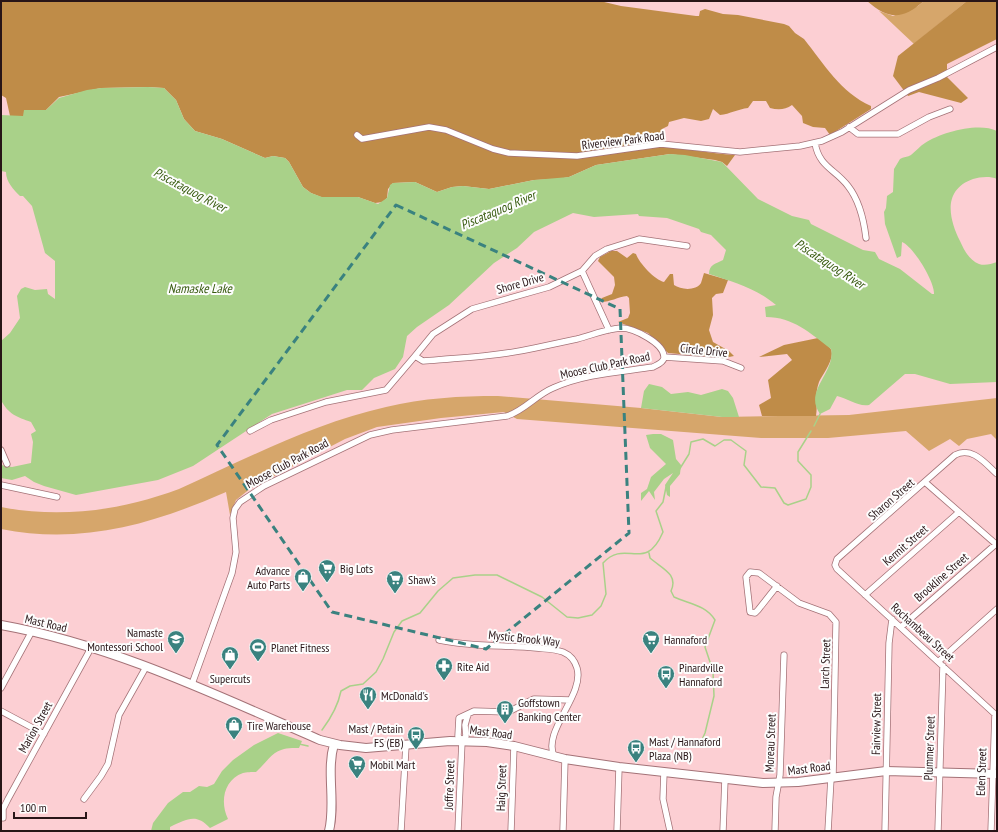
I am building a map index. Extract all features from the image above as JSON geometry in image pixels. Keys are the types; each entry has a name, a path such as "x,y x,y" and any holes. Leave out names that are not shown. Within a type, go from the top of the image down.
{"main road":[{"name":"Mast Road","path":"1,626 32,631 91,648 146,667 192,684 334,744 366,748 462,741 486,742 514,746 565,759 619,767 779,784 886,771 994,774"},
{"path":"329,831 332,808 331,756 334,744"}],"street":[{"name":"Riverview Park Road","path":"357,135 362,139 429,127 446,130 493,149 509,153 560,156 588,156 661,144 740,152 815,143 842,132 909,90 938,78 997,47"},
{"path":"849,127 858,134 898,134 929,117 950,109"},
{"path":"815,143 822,163 851,190 862,216 866,238"},
{"path":"609,330 582,271 602,251 634,240 645,239 687,246"},
{"name":"Shore Drive","path":"415,356 433,334 472,309 539,290 582,271"},
{"name":"Moose Club Park Road","path":"192,684 232,573 236,552 233,513 237,505 246,498 264,486 370,435 392,430 507,416 517,412 538,395 559,386 598,376 653,367 661,363 664,357 659,347 642,334 627,329 609,330 577,339 510,353 423,361 415,356"},
{"path":"250,431 271,420 326,402 386,390 415,356"},
{"name":"Circle Drive","path":"664,357 723,361 741,368"},
{"path":"1,450 8,464"},
{"name":"Sharon Street","path":"835,565 837,560 926,483 952,458 962,452 975,455 997,474"},
{"path":"926,483 996,545"},
{"path":"1,485 56,497"},
{"name":"Kermit Street","path":"865,595 959,512"},
{"name":"Brookline Street","path":"901,627 996,545"},
{"name":"Rochambeau Street","path":"835,565 837,569 996,715"},
{"name":"Larch Street","path":"777,586 755,613 750,612 746,580 748,573 757,572 777,586 802,604 829,614 836,622 832,777 828,831"},
{"path":"941,663 997,609"},
{"name":"Fairview Street","path":"885,831 890,631 892,619"},
{"path":"1,688 32,631"},
{"name":"Mystic Brook Way","path":"439,640 462,644 520,646 564,652 574,661 578,670 577,682 551,744 554,756"},
{"name":"Marion Street","path":"2,818 3,809 91,648"},
{"name":"Moreau Street","path":"775,831 776,797 779,784 784,655"},
{"name":"Plummer Street","path":"938,831 941,663"},
{"path":"84,799 108,764 119,715 146,667"},
{"path":"468,714 465,725 466,736 462,741 458,736 460,718 468,714 474,711 508,712 534,699 570,700"},
{"path":"1,711 44,734"},
{"name":"Eden Street","path":"993,829 996,715"},
{"name":"Joffre Street","path":"458,831 462,741"},
{"path":"401,831 406,745"},
{"name":"Haig Street","path":"511,831 514,746"},
{"path":"563,831 565,759"},
{"path":"617,831 619,767"},
{"path":"664,772 663,799 670,831"},
{"path":"723,831 725,779"}],"highlighted area":[{"path":"396,205 620,309 629,533 486,649 332,612 217,445"}],"shaded area":[{"path":"1,1 600,1 621,6 696,16 699,16 700,11 705,9 723,14 738,15 789,26 795,33 804,39 842,86 860,100 871,106 871,109 830,135 825,128 813,127 803,123 802,116 792,105 784,109 773,109 770,108 766,101 753,101 748,108 720,115 713,109 709,119 701,121 684,118 669,122 668,126 662,129 660,147 735,155 727,166 722,162 715,160 670,154 596,165 569,177 534,180 489,189 463,186 452,187 437,192 415,182 393,183 388,189 387,198 383,202 375,203 358,197 321,197 311,193 303,187 289,162 285,158 273,156 265,158 222,139 195,131 184,119 176,100 164,88 101,88 59,97 46,110 24,110 24,116 10,116 6,98 1,95"},
{"path":"867,1 924,1 909,12 896,15 882,12"},
{"path":"924,1 967,1 914,44 879,11 893,16 918,6"},
{"path":"967,1 997,1 997,39 947,64 947,77 968,98 961,103 919,92 908,96 893,76 898,56"},
{"path":"611,251 617,251 627,258 633,253 636,254 652,275 664,282 670,274 673,274 674,285 680,288 688,289 699,286 704,273 728,280 723,293 716,294 712,298 713,315 709,330 713,342 729,351 734,356 724,358 668,353 648,333 618,322 628,318 630,313 629,298 627,296 620,297 601,302 602,298 612,294 615,285 614,277 598,261 600,257"},
{"path":"818,338 830,348 832,356 819,382 816,396 816,416 762,416 759,405 771,398 768,380 792,360 787,354 759,357 784,345"},
{"path":"498,396 641,408 722,417 849,415 997,398 997,440 991,434 967,439 959,446 950,439 929,451 906,431 828,438 761,438 517,419 504,412 441,418 377,427 345,439 251,488 236,500 230,515 226,492 171,514 144,522 89,533 31,533 1,529 1,507 24,511 69,512 114,507 179,489 307,432 359,414 400,404 428,400 456,397"}],"water":[{"name":"Namaske Lake","path":"101,88 164,88 176,100 184,119 195,131 222,139 265,158 273,156 285,158 289,162 303,187 311,193 322,197 358,197 378,204 387,198 390,185 393,183 415,182 437,192 452,187 463,186 489,189 534,180 569,177 596,165 670,154 685,155 722,162 758,199 792,216 809,220 811,224 863,250 875,252 879,259 900,269 932,294 934,294 933,288 927,273 912,250 902,242 901,256 897,258 885,224 884,212 886,208 887,196 893,192 894,169 900,159 911,155 925,143 941,135 971,128 989,128 997,131 997,179 988,177 979,178 963,184 956,190 952,198 951,215 956,232 967,254 975,262 981,265 997,262 997,382 950,384 915,374 905,374 869,405 857,404 837,396 830,409 820,414 816,406 815,397 817,389 829,366 831,349 801,327 793,323 766,317 765,307 776,305 760,294 744,286 709,274 712,266 723,260 726,250 711,235 701,232 699,229 667,218 639,216 638,214 594,217 573,213 534,232 517,248 494,263 449,305 417,327 407,336 403,357 395,369 374,378 362,390 347,390 272,414 193,466 158,480 76,495 44,486 25,476 12,480 1,478 1,465 12,467 31,463 33,442 31,434 36,431 31,422 10,412 1,400 1,341 10,333 20,318 17,296 21,289 25,287 35,290 47,289 48,294 55,299 55,261 45,253 32,206 13,188 7,179 6,172 1,171 1,115 23,116 24,110 46,110 59,98 87,90"},
{"path":"649,384 662,387 671,394 688,392 701,395 722,389 728,391 733,398 739,417 722,417 641,408 644,391"},
{"path":"661,434 673,440 676,459 681,465 680,474 670,486 670,497 667,495 665,485 673,473 664,479 654,492 655,500 649,491 641,501 641,493 647,489 651,477 666,464 650,448 646,435"},
{"path":"278,733 302,741 299,748 290,748 278,751 256,772 243,773 236,776 231,781 227,786 224,799 224,806 228,819 210,828 200,820 191,819 170,827 170,831 151,831 153,823 168,803 183,792 190,792 199,786 207,787 214,784 222,771 233,760 254,745"}],"waterway":[{"path":"814,426 820,414"},
{"path":"679,470 689,454 691,442 703,439 715,446 724,440 731,440 746,451 744,465 761,487 775,488 784,503 788,505 806,499 811,487 811,475 798,461 798,452 811,431"},
{"path":"322,730 334,712 341,691 350,686 363,684 376,672 394,632 402,621 420,613 438,591 453,578 475,575 497,575 542,597 567,617 578,618 592,615 601,606 606,594 603,563 611,556 620,554 642,554 649,551 656,544 663,532 656,511 663,502 666,487"},
{"path":"649,553 650,558 664,568 671,576 673,580 671,591 674,597 702,608 715,620 705,647 713,671 714,696 705,733 700,744"},
{"path":"299,744 308,746"}],"place":[{"name":"Big Lots","path":"327,583"},
{"name":"Advance Auto Parts","path":"303,592"},
{"name":"Shaw's","path":"395,594"},
{"name":"Namaste Montessori School","path":"176,654"},
{"name":"Hannaford","path":"651,654"},
{"name":"Planet Fitness","path":"258,662"},
{"name":"Supercuts","path":"230,670"},
{"name":"Rite Aid","path":"444,681"},
{"name":"Pinardville Hannaford","path":"666,689"},
{"name":"McDonald's","path":"368,710"},
{"name":"Goffstown Banking Center","path":"505,724"},
{"name":"Tire Warehouse","path":"234,740"},
{"name":"Mast / Petain FS (EB)","path":"416,750"},
{"name":"Mast / Hannaford Plaza (NB)","path":"636,763"},
{"name":"Mobil Mart","path":"357,779"}],"water label":[{"name":"Piscataquog River","path":"190,190"},
{"name":"Piscataquog River","path":"498,210"},
{"name":"Piscataquog River","path":"830,264"}]}
